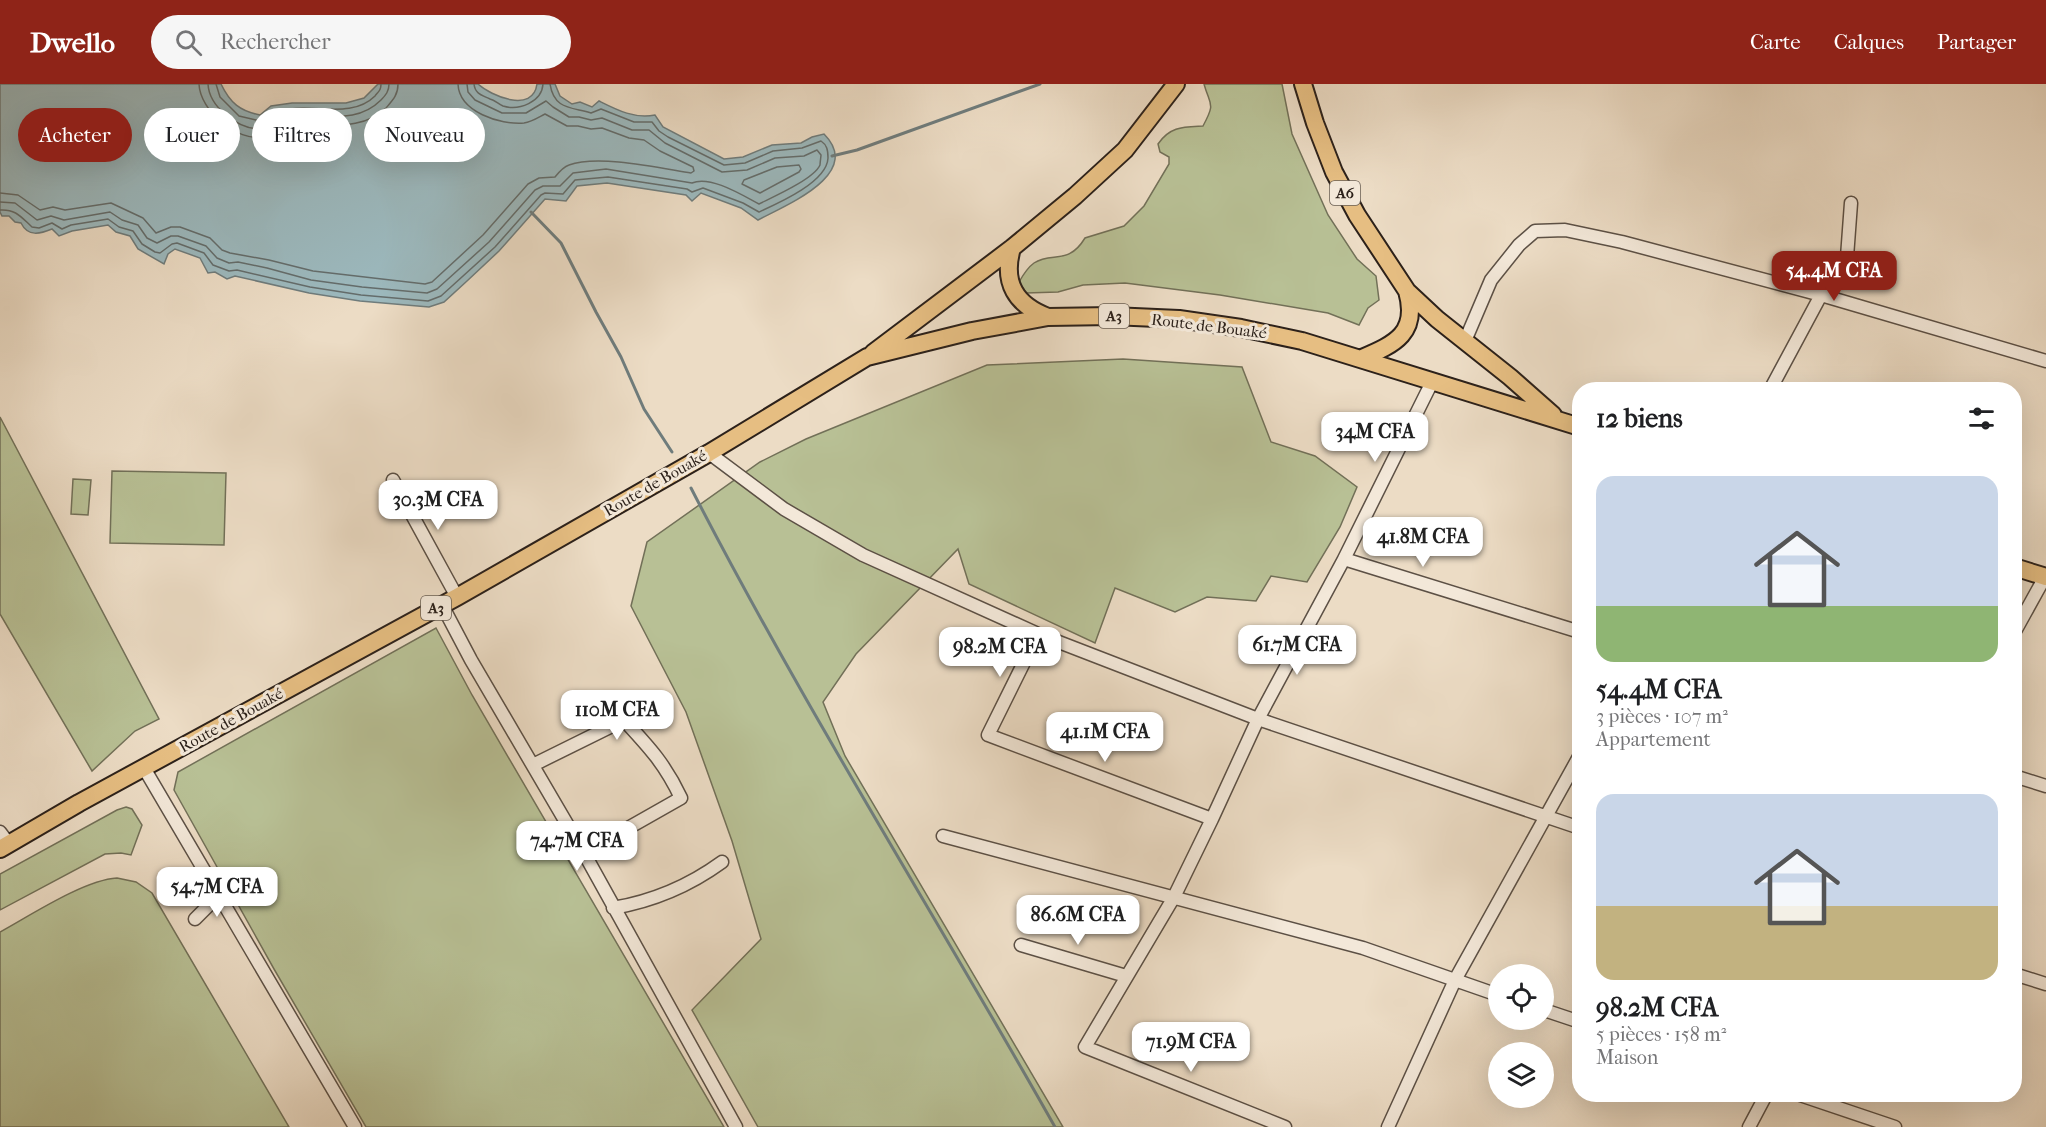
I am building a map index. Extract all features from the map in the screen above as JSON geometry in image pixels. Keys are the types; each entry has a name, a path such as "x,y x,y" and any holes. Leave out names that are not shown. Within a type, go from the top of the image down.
{"highway":[{"path":"867,357 1012,248 1076,196 1125,150 1176,84"},
{"name":"A6","path":"1303,84 1334,172 1357,215 1407,291 1558,420"},
{"path":"1012,248 1008,261 1008,274 1017,296 1033,311 1048,317"},
{"path":"1362,358 1390,346 1403,333 1409,323 1411,312 1407,291"},
{"name":"Route de Bouaké","path":"3,842 144,768 449,601 709,453 867,357 972,331 1048,317 1112,316 1179,319 1251,330 1302,341 1362,358"},
{"name":"A3","path":"1362,358 1572,424"},
{"path":"2022,569 2046,576"}],"street":[{"path":"1774,382 1821,295 1838,274 1847,257 1851,202"},
{"path":"1465,341 1491,280 1519,245 1535,231 1565,230 1622,242 1821,295 2046,361"},
{"path":"1285,1127 1085,1047 1174,897 1258,719 1344,559 1433,380"},
{"path":"709,453 784,509 863,555 1038,634 1258,719 1572,825"},
{"path":"393,480 449,601 471,660 584,853 736,1127"},
{"path":"1344,559 1572,630"},
{"path":"2022,619 2046,576"},
{"path":"1038,634 988,735 1212,819"},
{"path":"533,765 624,720 655,752 670,774 681,798 584,853"},
{"path":"144,768 356,1127"},
{"path":"1388,1127 1455,980 1572,769"},
{"path":"2022,778 2046,786"},
{"path":"943,836 1363,948 1488,992"},
{"path":"614,908 670,893 707,874 722,862"},
{"path":"195,919 218,896"},
{"path":"1021,945 1126,976"},
{"path":"2022,976 2046,984"},
{"path":"1554,1013 1572,1019"},
{"path":"1749,1127 1762,1102"},
{"path":"1821,1102 1895,1127"}],"green space":[{"path":"1204,84 1282,84 1292,134 1328,215 1357,259 1376,276 1379,300 1368,308 1359,325 1328,313 1220,295 1125,283 1083,285 1058,292 1026,293 1019,282 1034,263 1066,255 1079,247 1085,238 1124,226 1144,206 1169,164 1169,157 1160,152 1158,144 1173,131 1184,127 1203,126 1207,118 1211,104"},
{"path":"1123,359 1242,367 1271,442 1315,456 1357,487 1340,527 1307,582 1271,576 1256,601 1207,597 1175,612 1115,588 1095,643 969,584 958,549 856,654 823,702 845,756 1063,1127 758,1127 692,1010 761,939 732,841 686,712 631,606 647,542 760,462 806,439 987,365"},
{"path":"0,417 159,719 135,731 92,771 0,614"},
{"path":"112,471 226,473 224,545 110,543"},
{"path":"73,479 91,480 88,515 71,514"},
{"path":"436,628 472,695 724,1127 366,1127 274,969 174,790 178,772"},
{"path":"126,807 132,809 142,825 131,855 105,854 0,910 0,874"},
{"path":"117,878 136,882 152,893 289,1127 0,1127 0,932 74,891 104,880"}],"water":[{"path":"0,84 221,84 236,105 252,113 252,162 352,162 352,108 269,108 292,103 346,103 364,98 378,84 478,84 501,97 520,100 534,93 537,84 555,84 560,96 572,104 580,102 592,107 599,101 633,115 655,115 663,127 724,159 743,157 772,145 801,143 824,134 834,149 834,162 828,175 802,197 758,220 741,208 701,193 692,201 686,195 607,183 577,186 566,201 545,199 499,251 444,302 429,307 360,301 309,293 235,276 227,279 215,272 208,273 200,258 175,249 168,254 164,264 138,249 130,236 116,232 108,225 72,231 59,236 52,229 39,233 27,231 21,223 15,222 9,216 2,216 0,212"}],"waterway":[{"path":"832,156 857,150 1040,84"},
{"path":"531,212 561,243 621,357 644,409 672,452"},
{"path":"691,488 778,650 1055,1127"}]}
